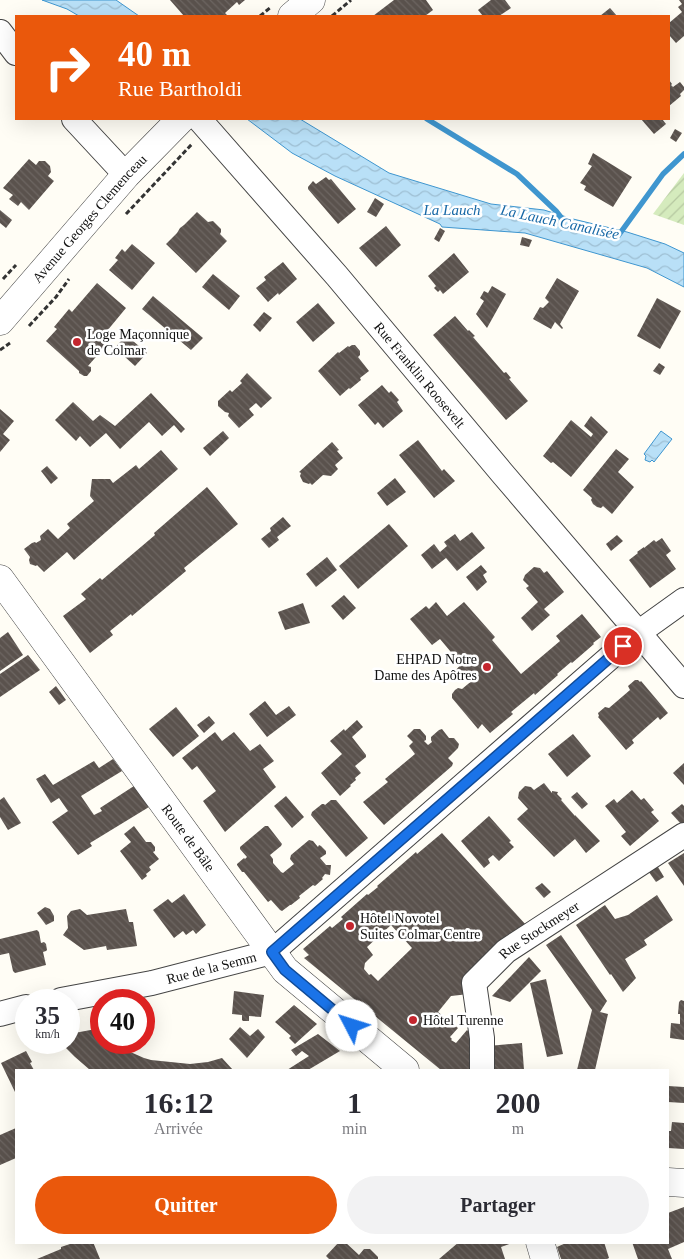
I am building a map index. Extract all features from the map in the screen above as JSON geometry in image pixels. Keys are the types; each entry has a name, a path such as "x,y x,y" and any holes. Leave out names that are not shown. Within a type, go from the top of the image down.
{"street":[{"path":"293,15 311,0"},
{"path":"0,32 15,53"},
{"path":"75,120 126,175"},
{"name":"Avenue Georges Clemenceau","path":"11,331 126,175 180,120"},
{"name":"Rue Franklin Roosevelt","path":"203,123 337,276 684,686"},
{"name":"Route de Bâle","path":"0,579 16,598 285,970 404,1069"},
{"path":"272,952 638,633 684,600"},
{"name":"Rue Stockmeyer","path":"482,1069 482,1038 474,983 506,951 684,835"},
{"name":"Rue de la Semm","path":"80,996 152,983 272,952"},
{"path":"0,1014 15,1010"},
{"path":"669,1182 684,1183"},
{"path":"541,1244 545,1259"}],"path":[{"path":"333,15 352,0"},
{"path":"123,217 203,123"},
{"path":"0,350 11,331 56,297 70,277"}],"green space":[{"path":"684,173 684,225 653,214"}],"water":[{"path":"42,0 116,0 138,15 77,15"},
{"name":"La Lauch","path":"248,120 302,120 389,173 491,204 544,210 665,244 684,253 684,287 647,268 525,233 442,227 440,224 335,176 292,153"},
{"path":"661,431 672,439 654,462 652,460 650,462 645,460 646,456 644,454"}],"building":[{"path":"170,0 245,0 239,5 237,2 225,13 227,15 183,15"},
{"path":"394,0 426,0 433,10 426,15 374,15"},
{"path":"491,0 505,0 511,8 500,15 482,15 478,10"},
{"path":"679,0 684,0 684,36 676,43 670,36 670,22 682,12 678,7 682,4"},
{"path":"610,8 616,15 601,15"},
{"path":"670,81 673,87 680,82 684,87 680,94 681,96 670,105"},
{"path":"642,120 663,120 666,124 654,134"},
{"path":"675,129 682,133 676,142 670,138"},
{"path":"593,153 632,177 613,207 584,190 586,186 580,183 592,166 588,164"},
{"path":"29,159 36,165 39,161 45,161 50,166 51,172 48,176 54,181 29,210 21,202 18,206 9,199 13,195 3,188"},
{"path":"326,177 329,180 331,179 356,209 338,224 308,189 313,181 316,184"},
{"path":"375,198 384,204 376,217 367,212"},
{"path":"0,210 12,220 6,228 0,223"},
{"path":"197,212 208,222 213,221 221,229 220,234 227,241 196,273 166,244"},
{"path":"386,226 401,245 376,267 359,248"},
{"path":"440,228 445,231 439,242 434,239"},
{"path":"522,237 532,240 529,247 520,245"},
{"path":"132,244 155,263 132,290 109,270 118,260 115,258 122,249 125,252"},
{"path":"454,253 469,272 443,294 440,290 438,292 434,288 436,286 428,276"},
{"path":"283,262 297,279 268,302 256,288 266,280 264,277"},
{"path":"213,274 240,296 229,310 202,287"},
{"path":"557,278 579,291 560,324 563,328 555,322 551,329 533,319 540,307 543,308 549,302 545,298"},
{"path":"97,283 126,308 102,337 108,343 88,366 91,367 91,371 87,376 84,376 46,341 57,329 54,327 69,309 72,312"},
{"path":"492,286 506,294 487,328 476,314 484,301 480,298 484,291 488,293"},
{"path":"153,296 203,338 191,350 142,309"},
{"path":"657,298 681,311 660,349 637,336"},
{"path":"318,303 335,323 313,342 296,322"},
{"path":"264,312 272,318 260,332 253,325"},
{"path":"455,316 475,336 473,337 504,373 506,372 511,378 509,379 528,401 506,420 433,335"},
{"path":"126,335 147,353 135,366 115,348"},
{"path":"355,345 360,351 358,357 369,371 360,378 361,380 340,396 318,371 338,352"},
{"path":"659,363 665,367 660,375 653,371"},
{"path":"247,373 272,398 261,408 256,403 249,409 254,415 239,428 228,416 229,413 218,406 218,401 230,390 232,392 242,383 240,381"},
{"path":"382,385 399,400 397,402 403,411 383,428 378,422 375,425 358,405"},
{"path":"151,393 185,429 181,433 174,425 162,436 149,422 120,449 106,433 90,447 80,436 76,441 55,420 73,402 93,421 100,415 115,426"},
{"path":"0,409 14,421 3,434 10,440 0,452"},
{"path":"591,416 608,432 571,477 543,456 571,420 591,437 593,434 584,426"},
{"path":"223,431 229,438 210,456 203,448"},
{"path":"418,440 442,471 444,469 455,481 434,498 399,455"},
{"path":"332,442 343,458 335,465 338,469 331,476 323,475 312,485 303,482 299,472"},
{"path":"616,449 629,459 618,472 634,487 612,514 603,506 601,508 593,504 592,498 583,490"},
{"path":"161,450 178,469 74,560 67,552 44,572 37,565 30,564 30,557 24,549 32,543 41,540 40,536 48,529 58,539 70,528 67,524 94,501 90,496 92,479 110,479 113,483 136,465 139,469"},
{"path":"47,466 58,478 51,484 41,471"},
{"path":"395,478 406,492 387,506 377,493"},
{"path":"207,487 238,524 184,568 186,571 132,616 131,614 110,631 113,635 90,653 63,616 86,599 81,594 100,578 102,580 155,535 154,533"},
{"path":"283,517 291,526 277,537 279,540 269,548 261,539"},
{"path":"389,524 408,546 358,589 339,566"},
{"path":"472,532 485,548 457,571 446,558 432,569 421,555 434,544 440,552 447,546 444,542 455,534 460,541"},
{"path":"617,535 623,541 611,551 606,544"},
{"path":"662,538 671,551 666,555 676,569 650,588 629,560 654,540 656,542"},
{"path":"327,557 337,570 316,587 306,574"},
{"path":"481,565 487,572 483,575 487,582 477,591 466,577"},
{"path":"534,567 540,568 544,573 547,571 564,592 544,609 550,615 532,631 521,618 538,602 526,588 529,586 523,580 525,575"},
{"path":"344,595 356,608 343,620 331,606"},
{"name":"EHPAD Notre Dame des Apôtres","path":"436,602 447,616 464,602 495,637 492,640 521,674 560,641 556,636 582,614 601,637 535,695 534,693 511,712 513,714 490,733 482,724 478,729 452,698 455,690 458,688 462,689 474,679 470,674 464,679 456,670 461,664 440,639 432,645 410,619 426,606 429,609"},
{"path":"303,603 310,623 285,630 278,612"},
{"path":"8,632 23,655 0,671 0,638"},
{"path":"28,655 40,670 0,697 0,674"},
{"path":"635,680 641,681 668,713 660,720 658,717 632,740 634,743 626,750 598,717 598,713 605,707 609,708 630,690 628,686"},
{"path":"56,686 66,700 59,705 49,692"},
{"path":"265,701 276,715 289,706 296,715 267,737 249,714"},
{"path":"176,707 199,736 173,757 149,729"},
{"path":"209,716 215,723 204,733 197,725"},
{"path":"357,720 363,727 352,737 366,757 355,766 361,773 340,796 321,773 342,754 330,741"},
{"path":"414,729 420,729 426,736 424,741 428,745 432,742 431,737 442,729 449,738 454,738 459,744 458,748 448,758 453,763 452,766 384,825 363,802 388,782 385,779 415,754 409,746 413,742 407,736"},
{"path":"215,732 222,741 234,732 250,751 260,744 274,761 263,769 276,787 225,832 203,801 216,791 197,766 192,770 182,758"},
{"path":"573,734 591,756 567,777 548,754"},
{"path":"113,759 122,771 81,796 94,815 102,811 100,808 134,786 149,807 90,843 92,846 78,855 52,822 68,811 59,798 51,803 36,779 45,774 53,785 94,761 99,768"},
{"path":"684,763 684,785 673,773"},
{"path":"544,783 552,793 552,791 558,792 557,794 561,800 600,841 586,853 575,839 554,857 517,819 528,809 518,798 519,792 525,786 531,787 534,790"},
{"path":"632,790 641,800 644,798 654,810 651,812 659,821 630,846 621,836 626,832 605,806 614,799 617,803"},
{"path":"577,792 588,804 582,809 571,797"},
{"path":"286,796 304,817 292,828 274,806"},
{"path":"4,797 21,823 8,830 0,817 0,800"},
{"path":"331,800 336,800 368,838 346,857 311,815 322,804 325,805"},
{"path":"682,804 684,806 684,822 681,824 671,813"},
{"path":"489,816 514,847 499,861 493,855 488,859 490,863 484,868 461,841"},
{"path":"134,826 146,842 151,842 155,847 153,852 159,859 149,867 151,870 142,880 120,851 131,842 124,834"},
{"path":"265,826 268,826 282,844 270,855 273,863 281,872 283,873 294,864 290,859 291,855 309,840 326,851 326,854 320,858 326,865 331,865 330,875 325,874 323,879 315,886 313,885 299,896 300,898 282,911 271,900 268,902 237,865 247,857 240,847"},
{"path":"442,833 527,926 469,994 451,996 438,1012 458,1028 450,1037 451,1040 456,1043 467,1030 478,1040 478,1069 440,1069 304,958 309,955 303,949 330,926 332,928 343,919 341,917 378,887 416,852 417,854","holes":["391,925 412,948 378,981 364,969 365,963 373,955 367,947"]},
{"path":"684,853 684,886 668,863"},
{"path":"655,862 664,877 656,882 646,868"},
{"path":"542,883 551,892 544,898 535,888"},
{"path":"184,894 206,925 196,934 193,930 186,935 183,931 174,938 153,910 168,899 172,903"},
{"path":"657,895 673,920 644,940 647,945 625,959 636,978 623,992 576,925 605,905 615,919 628,915"},
{"path":"45,907 50,909 54,916 54,921 46,925 37,913"},
{"path":"80,909 87,915 126,909 129,922 133,922 137,946 107,950 106,946 84,950 63,935 68,928 67,916 71,911"},
{"path":"37,930 41,943 44,942 46,944 47,950 43,952 46,965 15,973 9,953 0,955 0,939"},
{"path":"561,935 607,1001 600,1012 608,1014 595,1069 577,1069 592,1010 546,945"},
{"path":"529,957 541,971 510,1002 492,996"},
{"path":"546,979 563,1054 547,1057 530,983"},
{"path":"234,991 264,995 261,1017 249,1016 249,1021 243,1021 242,1015 232,1014"},
{"path":"681,1000 684,1001 684,1040 670,1038 671,1023 680,1024 680,1014 678,1014 679,1002"},
{"path":"294,1005 317,1024 295,1044 289,1038 291,1036 275,1022"},
{"path":"240,1027 250,1036 258,1029 265,1037 247,1058 229,1039"},
{"path":"90,1030 90,1054 135,1054 151,1060 190,1064 222,1058 232,1069 89,1069 72,1054 80,1054 80,1032"},
{"path":"318,1034 340,1051 310,1069 289,1069 309,1056 302,1051 296,1056 291,1050"},
{"path":"522,1043 524,1069 490,1069 488,1046"},
{"path":"20,1054 28,1054 33,1069 15,1069 15,1092 1,1063"},
{"path":"669,1086 684,1087 684,1103 669,1102"},
{"path":"672,1122 684,1123 684,1149 669,1148 669,1131 671,1131"},
{"path":"15,1128 15,1158 0,1165 0,1135"},
{"path":"684,1207 684,1242 668,1249 672,1259 638,1259 633,1244 669,1244 669,1213"},
{"path":"70,1244 94,1244 100,1259 37,1259 61,1249 61,1247"},
{"path":"337,1244 347,1244 359,1255 364,1249 370,1249 378,1259 329,1259 326,1256"},
{"path":"457,1244 509,1244 501,1247 505,1259 439,1259"},
{"path":"564,1244 605,1244 609,1258 561,1259 557,1247"}],"waterway":[{"name":"La Lauch Canalisée","path":"429,120 517,174 563,220"},
{"name":"La Lauch Canalisée","path":"618,236 663,174 684,154"}],"place":[{"name":"Loge Maçonnique de Colmar","path":"77,342"},
{"name":"EHPAD Notre Dame des Apôtres","path":"487,667"},
{"name":"Hôtel Novotel Suites Colmar Centre","path":"350,926"},
{"name":"Hôtel Turenne","path":"413,1020"}],"route":[{"path":"352,1026 285,970 272,952 623,646"}]}
